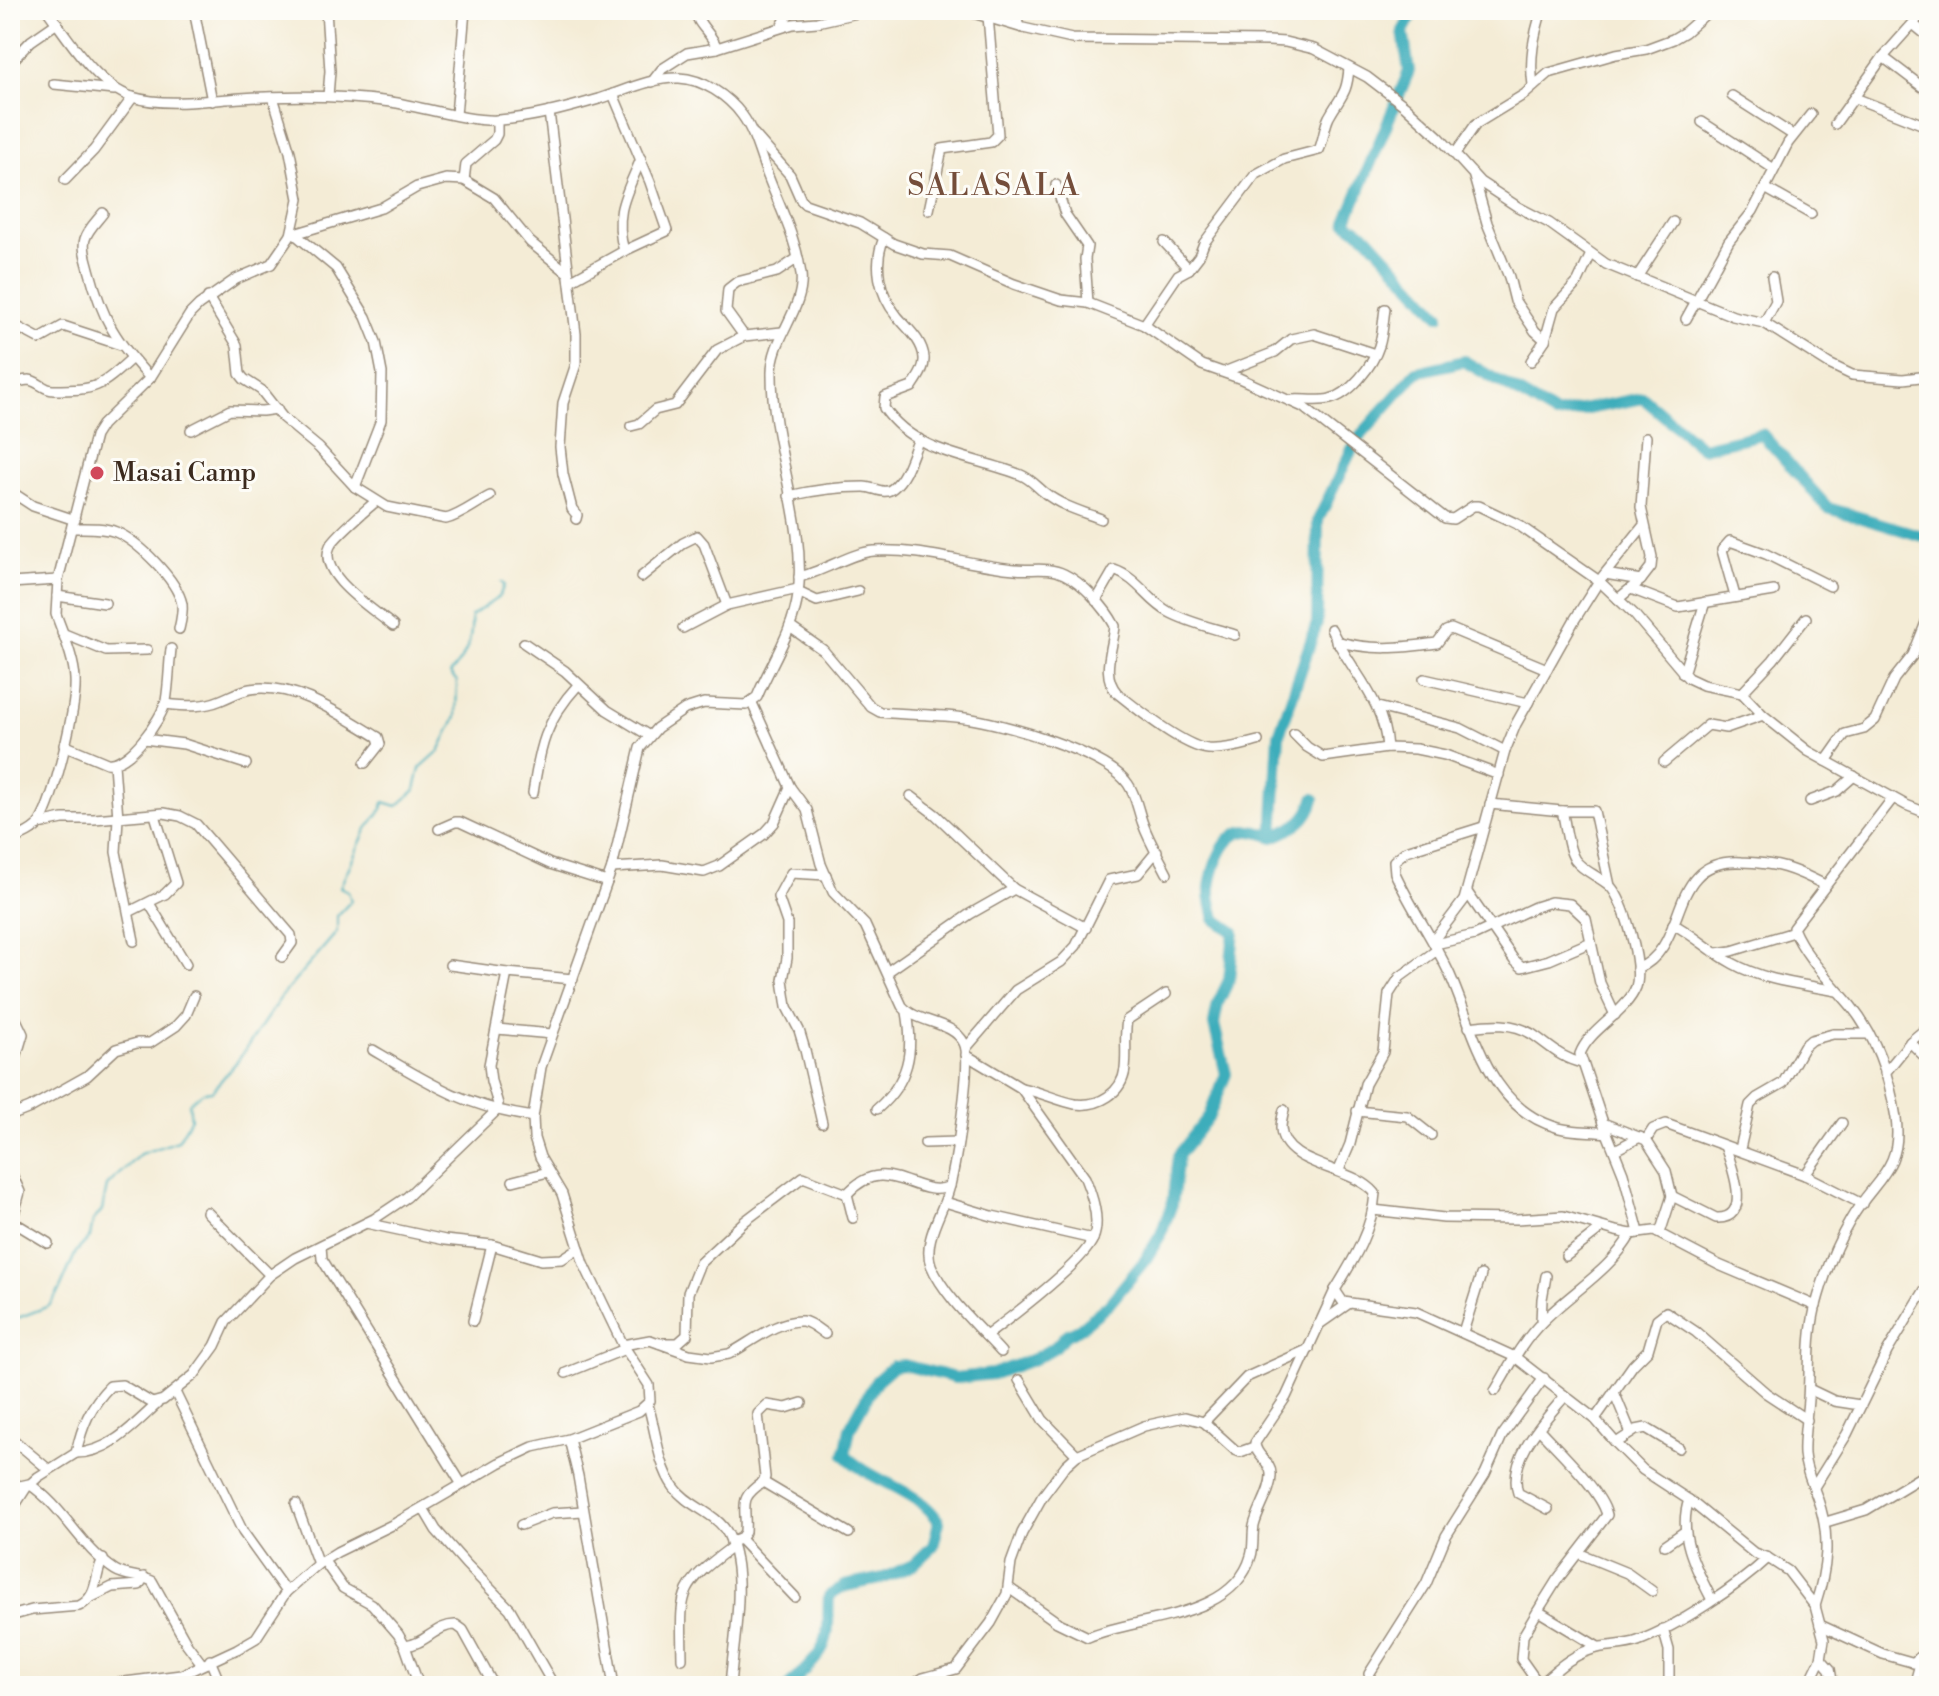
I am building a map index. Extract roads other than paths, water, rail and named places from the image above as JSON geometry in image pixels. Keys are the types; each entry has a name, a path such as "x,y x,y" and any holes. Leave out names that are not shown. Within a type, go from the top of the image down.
{"street":[{"path":"47,10 98,76 118,91 133,97 212,101 328,96 389,102 497,120 549,112 652,82 679,78 702,83 724,96 740,112 752,132 792,231 801,289 782,332 772,368 779,445 799,577 798,590 790,627 752,703"},
{"path":"194,10 212,101"},
{"path":"326,10 330,71 328,96"},
{"path":"456,115 465,10"},
{"path":"695,10 697,19 712,35 717,48"},
{"path":"781,27 791,10"},
{"path":"652,82 676,58 781,27 892,10"},
{"path":"963,10 1072,39 1285,42 1314,49 1367,77 1405,106 1490,189 1549,223 1606,264 1733,316 1764,323 1846,373 1926,380"},
{"path":"1017,10 1018,26"},
{"path":"1533,85 1533,47 1542,10"},
{"path":"1455,154 1476,124 1525,94 1549,73 1673,39 1710,10"},
{"path":"1835,124 1883,57 1925,10"},
{"path":"929,210 942,149 991,142 998,135 988,16"},
{"path":"10,63 31,41 57,23"},
{"path":"1913,24 1929,37"},
{"path":"1883,57 1929,92"},
{"path":"1144,325 1178,275 1189,269 1199,256 1204,243 1255,175 1284,159 1319,150 1327,120 1347,88 1349,68"},
{"path":"54,84 118,91"},
{"path":"569,277 667,231 613,94"},
{"path":"1732,96 1793,135"},
{"path":"65,180 94,150 133,97"},
{"path":"10,842 39,824 54,785 64,745 75,680 56,614 58,580 95,436 102,425 150,378 190,314 208,297 236,279 271,264 294,235 299,199 290,152 273,97"},
{"path":"1855,98 1929,127"},
{"path":"549,112 576,334 576,364 563,403 560,447 563,474 576,519"},
{"path":"1686,319 1729,241 1753,211 1793,135 1811,114"},
{"path":"464,180 466,164 494,140 497,120"},
{"path":"1702,122 1774,169"},
{"path":"752,132 790,175 802,202 860,223 894,244 923,254 950,256 1014,284 1061,300 1088,303 1144,325 1202,365 1303,407 1445,518 1453,519 1473,506 1489,509 1517,524 1602,578 1618,599 1652,632 1683,674 1696,683 1742,693 1763,715 1808,751 1893,798 1929,814"},
{"path":"624,251 619,215 641,159"},
{"path":"1474,173 1477,192 1515,301 1535,331 1545,340"},
{"path":"294,235 381,208 417,187 446,179 464,180 494,198 530,242 569,277"},
{"path":"1056,185 1065,214 1087,246 1088,303"},
{"path":"1765,188 1811,214"},
{"path":"103,213 83,242 104,318 121,345 150,378"},
{"path":"1637,277 1673,222"},
{"path":"294,235 336,268 366,317 376,342 382,373 381,420 355,487"},
{"path":"884,238 877,257 882,288 896,316 921,347 924,358 923,368 912,387 885,397 884,408 900,427 919,439 954,456 1025,476 1046,494 1101,519"},
{"path":"1164,242 1189,269"},
{"path":"1531,361 1545,340 1554,308 1578,282 1591,254"},
{"path":"744,336 726,311 728,289 737,282 777,272 798,258"},
{"path":"1764,323 1776,301 1772,277"},
{"path":"208,297 237,345 240,374 261,390 294,429 336,465 355,487 375,502 446,519 490,496"},
{"path":"1289,400 1324,400 1343,394 1375,354 1385,309"},
{"path":"10,323 40,339 63,326 121,345"},
{"path":"631,426 639,424 655,410 675,405 710,356 744,336 782,332"},
{"path":"1224,372 1275,352 1291,339 1314,334 1375,354"},
{"path":"10,384 30,380 51,390 88,390 99,386 132,358"},
{"path":"191,430 230,410 277,409"},
{"path":"1618,599 1651,567 1641,487 1646,437"},
{"path":"789,496 828,488 871,487 884,493 892,490 907,467 919,439"},
{"path":"10,491 33,506 74,524 114,531 128,539 172,582 183,612 179,629"},
{"path":"375,502 330,546 329,559 331,568 346,589 393,626"},
{"path":"1339,1170 1350,1144 1365,1084 1383,1052 1389,994 1400,977 1435,945 1455,915 1467,892 1505,751 1528,703 1602,578 1644,525"},
{"path":"641,577 683,543 697,536 704,544 727,605"},
{"path":"1735,596 1722,550 1730,541 1766,554 1830,586"},
{"path":"799,577 863,553 920,553 1018,570 1052,570 1076,581 1115,626 1107,673 1110,686 1117,693 1185,742 1206,749 1229,748 1258,741"},
{"path":"1096,601 1114,570 1135,581 1169,612 1235,635"},
{"path":"1602,578 1641,580"},
{"path":"10,583 58,580"},
{"path":"1631,589 1678,607 1774,591"},
{"path":"683,628 727,605 798,590 817,601 858,591"},
{"path":"57,596 105,603"},
{"path":"1683,674 1705,602"},
{"path":"1826,761 1845,734 1864,729 1875,720 1894,679 1913,655 1929,615"},
{"path":"1742,693 1806,618"},
{"path":"790,627 823,650 871,707 880,712 965,718 1004,726 1102,762 1128,784 1143,826 1167,873"},
{"path":"1331,629 1378,707 1386,729 1387,748"},
{"path":"1336,641 1386,649 1437,643 1451,629 1547,669"},
{"path":"62,633 106,651 147,650"},
{"path":"524,643 565,671 626,723 648,735"},
{"path":"64,745 114,764 127,757 144,739 165,704 171,649"},
{"path":"1424,679 1528,703"},
{"path":"533,793 544,736 561,703 578,685"},
{"path":"165,704 195,707 250,689 291,693 324,707 378,737 380,744 365,763"},
{"path":"752,703 736,706 704,703 685,709 648,735 640,748 612,868 541,1067 533,1117 534,1138 540,1157 570,1211 579,1248 594,1286 624,1347 649,1385 651,1397 648,1405 672,1485 685,1499 718,1521 734,1543 795,1597"},
{"path":"752,703 775,747 790,787 807,810 833,892 865,925 907,1012 911,1045 908,1061 895,1092 877,1109"},
{"path":"1378,707 1460,728 1505,751"},
{"path":"1664,762 1708,725 1726,728 1763,715"},
{"path":"1294,734 1323,757 1387,748 1431,751 1499,775"},
{"path":"144,739 184,744 246,764"},
{"path":"114,764 118,818 115,841 134,941"},
{"path":"1810,801 1837,791 1854,776"},
{"path":"612,868 662,865 704,872 719,866 764,834 774,823 790,787"},
{"path":"911,796 936,815 1014,889 1086,928"},
{"path":"1815,1606 1828,1549 1826,1522 1804,1452 1809,1338 1816,1306 1835,1251 1852,1217 1896,1154 1895,1115 1885,1073 1869,1034 1794,932 1794,925 1893,798"},
{"path":"1490,804 1594,811 1610,886 1628,923 1637,969 1636,988 1615,1015 1582,1048 1582,1063 1615,1150 1635,1233"},
{"path":"1562,811 1576,861 1610,886"},
{"path":"39,824 63,819 155,815 180,816 196,824 291,935 292,943 282,957"},
{"path":"129,912 165,894 176,883 155,815"},
{"path":"439,829 460,822 550,864 607,882"},
{"path":"1483,827 1406,851 1394,861 1395,873 1435,945 1491,1075 1522,1109 1558,1128 1605,1128 1643,1139 1666,1171 1672,1196 1660,1233"},
{"path":"966,1052 1016,990 1061,962 1076,946 1109,880 1138,874 1157,851"},
{"path":"1637,969 1658,955 1684,894 1694,879 1700,872 1715,865 1731,861 1778,864 1825,885"},
{"path":"822,1123 799,1030 787,1007 783,980 787,958 787,923 778,897 791,873 826,875"},
{"path":"887,972 970,914 1014,889"},
{"path":"1467,892 1522,967 1549,960 1591,942"},
{"path":"1435,945 1456,941 1535,907 1560,902 1570,904 1586,919 1600,983 1615,1015"},
{"path":"149,903 186,964"},
{"path":"1673,924 1751,973 1837,991"},
{"path":"1716,953 1794,932"},
{"path":"450,965 573,979"},
{"path":"10,1513 29,1484 48,1469 76,1453 98,1451 175,1392 205,1363 236,1309 270,1275 295,1258 366,1223 407,1197 496,1111 498,1104 489,1065 507,973"},
{"path":"10,992 11,1012 23,1034 15,1061"},
{"path":"966,1052 1021,1088 1074,1104 1096,1101 1114,1094 1120,1086 1125,1069 1127,1020 1166,994"},
{"path":"10,1116 87,1076 116,1049 150,1043 176,1026 186,1015 194,996"},
{"path":"907,1012 959,1036 966,1052 958,1142 950,1186 930,1244 930,1263 943,1285 1001,1352"},
{"path":"1469,1027 1510,1025 1534,1036 1560,1056 1582,1063"},
{"path":"1885,1073 1910,1042 1929,1026"},
{"path":"497,1029 552,1034"},
{"path":"1740,1149 1750,1105 1783,1083 1804,1046 1820,1037 1869,1034"},
{"path":"1910,1042 1929,1061"},
{"path":"373,1050 452,1096 496,1111 533,1117"},
{"path":"986,1336 1039,1295 1084,1252 1093,1239 1095,1213 1085,1178 1021,1088"},
{"path":"895,1686 914,1684 923,1678 956,1669 991,1623 1009,1588 1011,1563 1022,1533 1048,1489 1077,1455 1120,1434 1173,1418 1192,1418 1204,1422 1240,1452 1254,1447 1286,1397 1335,1290 1355,1255 1375,1197 1373,1190 1339,1170 1296,1155 1282,1131 1284,1110"},
{"path":"1357,1111 1407,1116 1431,1135"},
{"path":"1805,1175 1842,1123"},
{"path":"1615,1150 1643,1139 1653,1129 1666,1124 1805,1175 1862,1204"},
{"path":"925,1143 958,1142"},
{"path":"1672,1196 1716,1218 1731,1213 1735,1208 1738,1185 1725,1146"},
{"path":"10,1170 20,1192 11,1221 48,1243"},
{"path":"513,1181 548,1172"},
{"path":"847,1194 865,1181 886,1176 900,1177 931,1191 950,1186"},
{"path":"659,1343 678,1343 687,1335 688,1293 694,1273 700,1263 745,1221 803,1177 847,1194"},
{"path":"847,1194 853,1218"},
{"path":"945,1202 1093,1239"},
{"path":"1373,1210 1444,1218 1563,1216 1602,1228 1660,1233 1719,1265 1816,1306"},
{"path":"207,1212 270,1275"},
{"path":"366,1223 445,1240 492,1245 541,1260 555,1261 579,1248"},
{"path":"1566,1256 1602,1228"},
{"path":"1495,1391 1541,1322 1600,1272 1635,1233"},
{"path":"473,1321 492,1245"},
{"path":"321,1246 322,1259 461,1483"},
{"path":"1463,1332 1481,1275"},
{"path":"1541,1322 1546,1276"},
{"path":"1814,1487 1847,1434 1887,1352 1929,1283"},
{"path":"1335,1290 1341,1301 1348,1304 1365,1303 1416,1312 1515,1357 1595,1419 1643,1470 1689,1500 1754,1553 1768,1558 1797,1580 1815,1606 1824,1640 1821,1659 1808,1686"},
{"path":"1318,1325 1348,1304"},
{"path":"1595,1419 1633,1365 1648,1350 1657,1319 1666,1312 1696,1332 1766,1393 1807,1420"},
{"path":"566,1373 646,1340 678,1351 720,1357 794,1322 804,1321 825,1334"},
{"path":"1204,1422 1247,1377 1309,1349"},
{"path":"1369,1674 1426,1584 1446,1536 1485,1474 1502,1436 1544,1378"},
{"path":"1019,1380 1043,1420 1077,1455"},
{"path":"76,1453 83,1424 93,1405 110,1386 122,1385 157,1404"},
{"path":"1809,1389 1834,1401 1860,1405"},
{"path":"175,1392 243,1532 286,1592"},
{"path":"1614,1392 1631,1433"},
{"path":"1548,1509 1516,1490 1522,1454 1565,1396"},
{"path":"682,1659 682,1608 687,1586 745,1532 746,1497 765,1477 758,1414 767,1405 786,1408 802,1403"},
{"path":"93,1686 182,1681 206,1662 256,1638 286,1592 321,1563 423,1508 461,1483 533,1447 569,1439 648,1405"},
{"path":"1616,1443 1642,1428 1652,1429 1679,1448"},
{"path":"1539,1429 1593,1490 1606,1512 1604,1521 1557,1580 1523,1636 1521,1659 1540,1685 1574,1655 1598,1647 1640,1640 1663,1629 1712,1600 1768,1558"},
{"path":"10,1437 48,1469"},
{"path":"569,1439 614,1686"},
{"path":"1009,1588 1057,1622 1088,1637 1176,1615 1215,1599 1238,1579 1252,1555 1254,1527 1271,1476 1268,1464 1254,1447"},
{"path":"1826,1522 1866,1510 1929,1472"},
{"path":"10,1482 20,1486 29,1484"},
{"path":"763,1482 849,1533"},
{"path":"29,1484 57,1507 79,1537 119,1572 152,1581 181,1635 206,1662 221,1686"},
{"path":"1689,1500 1684,1515 1684,1532 1712,1600"},
{"path":"296,1504 321,1563 343,1588 372,1604 405,1646 419,1686"},
{"path":"423,1508 436,1530 510,1609 554,1686"},
{"path":"521,1525 552,1513 583,1511"},
{"path":"1665,1545 1684,1532"},
{"path":"730,1686 738,1595 734,1543"},
{"path":"1578,1553 1624,1572 1652,1591"},
{"path":"90,1599 103,1559"},
{"path":"10,1616 32,1610 79,1606 112,1587 139,1585 144,1577"},
{"path":"1538,1611 1598,1647"},
{"path":"405,1646 413,1645 444,1627 456,1625 463,1630 494,1686"},
{"path":"1820,1625 1883,1654 1921,1665"},
{"path":"1663,1629 1669,1650 1669,1686"},
{"path":"1914,1686 1929,1648"},
{"path":"1821,1659 1830,1669 1833,1686"}],"waterway":[{"path":"1415,10 1403,31 1409,71 1346,222 1368,237 1439,315"},
{"path":"1356,441 1417,372 1464,361 1556,415 1643,398 1702,448 1762,434 1828,508 1929,538"},
{"path":"1273,837 1279,735 1317,623 1318,520 1352,449"},
{"path":"10,1321 49,1306 76,1252 90,1237 93,1221 102,1210 107,1186 140,1154 178,1141 191,1118 189,1103 203,1092 212,1091 239,1059 281,997 337,932 337,916 351,901 348,891 340,887 366,830 384,802 397,806 415,790 420,768 439,751 456,717 457,681 450,674 467,648 471,616 499,597 504,585 501,582"},
{"path":"789,1686 812,1663 825,1643 829,1596 845,1586 884,1578 913,1565 933,1546 939,1522 930,1511 845,1455 850,1428 876,1381 893,1366 904,1365 955,1378 993,1374 1034,1359 1055,1347 1066,1335 1079,1329 1109,1304 1146,1259 1161,1234 1172,1204 1178,1156 1209,1116 1226,1074 1214,1024 1218,1003 1229,980 1234,932 1215,919 1210,891 1217,861 1226,844 1239,833 1254,831 1273,837 1293,827 1308,813 1314,799"}],"place":[{"name":"Masai Camp","path":"97,473"}],"district":[{"name":"SALASALA","path":"994,186"}]}
